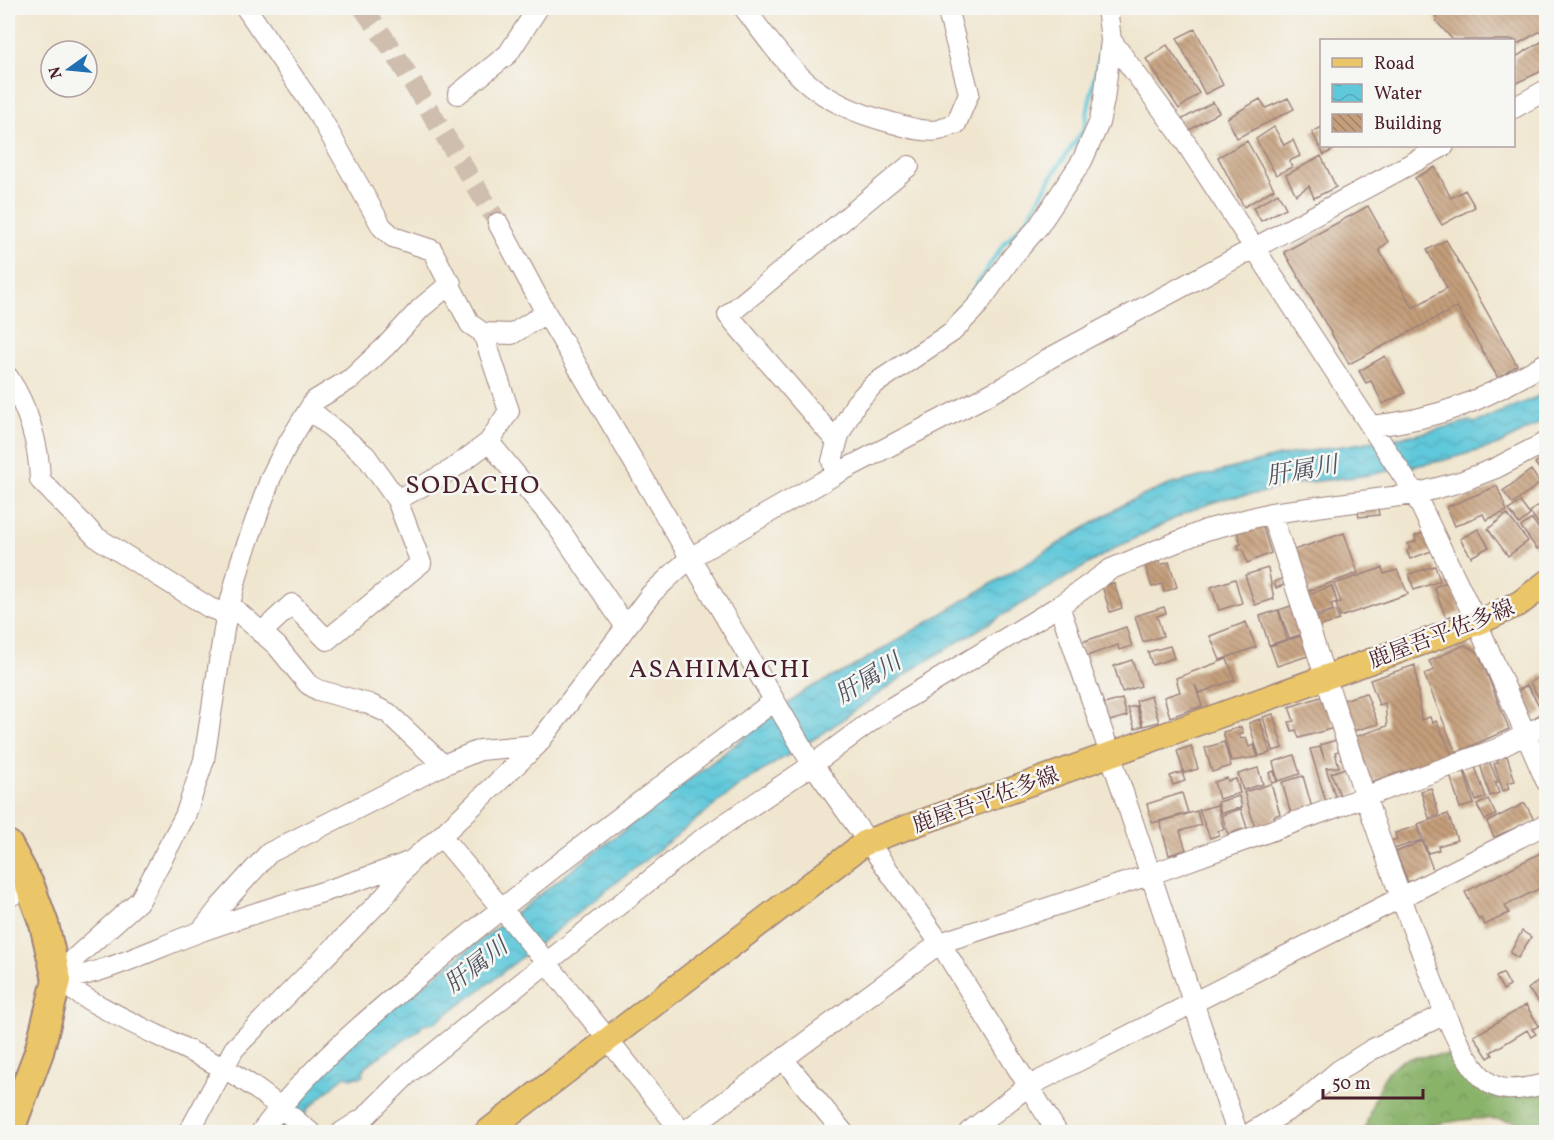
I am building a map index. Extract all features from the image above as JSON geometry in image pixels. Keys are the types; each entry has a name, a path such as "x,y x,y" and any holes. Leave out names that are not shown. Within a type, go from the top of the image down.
{"highway":[{"path":"8,845 19,891 44,924 57,980 39,1052 9,1132"}],"main road":[{"name":"鹿屋吾平佐多線","path":"488,1132 866,842 1477,623 1520,603 1546,583"}],"street":[{"path":"246,8 321,118 382,227 393,237 432,250 451,283 470,324 483,333 512,334 546,313"},
{"path":"458,94 508,54 538,8"},
{"path":"744,8 788,67 806,84 834,103 865,116 917,129 939,130 956,124 969,93 947,8"},
{"path":"836,474 832,461 837,442 856,403 873,385 952,332 978,305 1012,257 1038,227 1082,161 1099,123 1111,40 1107,8"},
{"path":"1111,40 1178,131 1256,247 1413,491 1477,623 1546,781"},
{"path":"1515,107 1546,90"},
{"path":"189,1132 234,1049 385,896 411,861 441,836 537,745 651,594 690,558 836,474 1009,384 1048,359 1442,147"},
{"path":"837,442 728,315 909,166"},
{"path":"498,223 546,313 811,762 940,943 1027,1087 1057,1132"},
{"path":"57,980 76,957 140,900 185,816 204,760 228,609 241,561 271,477 309,409 314,401 352,378 421,308 451,283"},
{"path":"397,500 451,470 489,442 509,411 483,333"},
{"path":"1374,431 1459,408 1546,363"},
{"path":"8,377 16,390 39,452 40,480 96,537 210,608 228,609 277,646 308,684 318,690 369,704 388,713 443,765"},
{"path":"261,633 292,604 327,640 421,563 397,500 366,456 309,409"},
{"path":"489,442 552,520 626,627"},
{"path":"342,1132 364,1118 409,1073 544,960 695,844 881,714 1059,606 1111,569 1206,530 1271,513 1413,491 1496,468 1546,442"},
{"path":"1271,513 1401,900 1445,1014 1474,1068 1484,1080 1499,1090 1518,1090 1546,1084"},
{"path":"1059,606 1111,754 1149,874 1237,1132"},
{"path":"261,1132 283,1109 308,1075 359,1026 504,911 776,705"},
{"path":"441,836 683,1132 940,943 1149,874 1497,749 1546,724"},
{"path":"201,931 269,853 443,765 480,750 537,745"},
{"path":"969,1132 1027,1087 1401,900 1546,824"},
{"path":"57,980 80,977 201,931 324,894 411,861"},
{"path":"57,980 80,996 223,1068 283,1109 310,1132"},
{"path":"1251,1132 1303,1101 1338,1071 1371,1050 1445,1014"},
{"path":"783,1059 843,1132"}],"green space":[{"path":"1449,1055 1472,1085 1480,1090 1498,1095 1546,1093 1546,1132 1516,1122 1488,1118 1427,1126 1424,1132 1364,1132 1379,1087 1395,1065 1414,1058"}],"water":[{"name":"肝属川","path":"1546,393 1546,420 1498,445 1441,461 1362,476 1284,485 1261,493 1226,498 1192,510 1115,548 918,666 820,735 743,783 480,990 434,1023 423,1024 419,1030 364,1067 363,1076 353,1078 344,1076 307,1110 299,1132 266,1132 364,1030 806,690 851,668 1128,502 1169,485 1279,456 1419,434 1470,421 1475,423"}],"building":[{"path":"1434,8 1546,8 1546,28 1515,45 1515,39 1452,39 1437,22"},
{"path":"1195,29 1223,85 1205,94 1177,38"},
{"path":"1546,39 1546,69 1515,84 1515,57"},
{"path":"1167,45 1199,93 1179,109 1146,59"},
{"path":"1288,98 1294,109 1237,138 1227,118 1260,99 1266,108"},
{"path":"1213,102 1219,112 1185,133 1179,121"},
{"path":"1274,127 1284,145 1293,140 1300,156 1289,161 1292,167 1276,175 1256,139"},
{"path":"1320,128 1320,147 1338,147 1324,155 1312,132"},
{"path":"1247,141 1274,189 1244,207 1218,157"},
{"path":"1321,156 1336,187 1314,198 1309,186 1296,195 1286,175"},
{"path":"1435,167 1451,198 1465,190 1475,207 1442,225 1415,178"},
{"path":"1278,193 1286,208 1261,221 1253,208"},
{"path":"1368,206 1388,242 1379,250 1413,308 1447,288 1427,250 1446,240 1517,365 1498,378 1457,307 1349,364 1284,252"},
{"path":"1385,356 1405,393 1383,404 1371,381 1366,383 1359,371"},
{"path":"1546,454 1546,475 1545,476 1535,463"},
{"path":"1531,470 1540,483 1513,504 1503,491"},
{"path":"1497,486 1507,511 1486,520 1483,514 1455,526 1447,507"},
{"path":"1520,502 1530,515 1519,524 1509,510"},
{"path":"1377,503 1379,515 1359,517 1357,506"},
{"path":"1539,505 1546,516 1546,535 1530,512"},
{"path":"1507,514 1528,541 1508,556 1488,529"},
{"path":"1532,519 1546,539 1546,543 1537,549 1521,527"},
{"path":"1262,524 1271,553 1247,563 1243,549 1239,550 1238,545 1241,544 1237,531"},
{"path":"1478,529 1489,547 1471,557 1460,539"},
{"path":"1427,531 1434,550 1410,559 1407,551 1410,549 1408,544 1416,541 1415,536"},
{"path":"1344,533 1358,573 1305,592 1291,551"},
{"path":"1157,558 1160,565 1169,562 1177,587 1164,592 1162,584 1152,587 1144,562"},
{"path":"1435,566 1440,581 1414,590 1409,574"},
{"path":"1268,568 1274,599 1255,605 1245,575"},
{"path":"1382,568 1384,574 1397,570 1408,594 1340,617 1336,604 1341,602 1334,584"},
{"path":"1284,578 1286,584 1276,588 1274,582"},
{"path":"1235,579 1242,603 1219,610 1211,587"},
{"path":"1450,581 1461,612 1446,618 1434,587"},
{"path":"1114,583 1122,608 1110,612 1102,586"},
{"path":"1332,586 1337,602 1331,604 1333,610 1312,617 1305,595"},
{"path":"1294,605 1304,634 1289,638 1279,610"},
{"path":"1164,607 1166,613 1157,616 1163,636 1143,642 1135,616"},
{"path":"1278,610 1287,639 1269,645 1260,616"},
{"path":"1336,611 1339,620 1316,628 1313,619"},
{"path":"1246,622 1256,647 1220,660 1210,636"},
{"path":"1126,627 1132,646 1119,650 1118,645 1087,656 1086,661 1079,643"},
{"path":"1304,635 1311,655 1277,666 1270,646"},
{"path":"1464,645 1478,652 1509,729 1456,753 1424,674 1434,670 1429,661"},
{"path":"1170,646 1174,658 1152,665 1148,652"},
{"path":"1227,659 1235,680 1199,693 1195,685 1202,706 1170,717 1164,697 1180,692 1176,678"},
{"path":"1132,660 1141,686 1122,692 1114,666"},
{"path":"1415,665 1421,720 1430,717 1432,723 1436,721 1453,756 1370,782 1355,737 1387,726 1385,703 1379,705 1370,680"},
{"path":"1543,674 1546,680 1546,709 1530,683"},
{"path":"1527,685 1543,712 1528,722 1513,694"},
{"path":"1366,693 1378,724 1350,732 1340,701"},
{"path":"1151,696 1159,722 1143,726 1136,701"},
{"path":"1324,696 1334,728 1299,738 1296,730 1292,731 1289,722 1294,721 1289,707"},
{"path":"1122,699 1127,716 1106,722 1101,705"},
{"path":"1136,706 1142,726 1135,729 1128,708"},
{"path":"1273,714 1283,748 1273,751 1263,717"},
{"path":"1260,719 1270,753 1259,756 1249,723"},
{"path":"1241,727 1243,733 1239,734 1241,739 1246,738 1249,747 1254,745 1258,757 1231,761 1223,732"},
{"path":"1336,740 1339,751 1335,752 1339,767 1326,768 1336,799 1326,802 1310,749 1320,747 1325,761 1320,745"},
{"path":"1224,742 1231,766 1212,772 1205,748"},
{"path":"1191,746 1198,769 1184,773 1177,751"},
{"path":"1294,755 1300,774 1278,781 1273,762"},
{"path":"1507,756 1515,781 1507,783 1509,789 1503,791 1494,764 1498,763 1497,759"},
{"path":"1489,761 1498,782 1495,782 1499,793 1490,796 1480,764"},
{"path":"1348,767 1356,793 1341,798 1331,773"},
{"path":"1475,767 1486,797 1476,801 1465,770"},
{"path":"1258,768 1263,784 1243,790 1238,774"},
{"path":"1274,771 1277,782 1272,783 1269,773"},
{"path":"1464,771 1474,804 1460,808 1450,775"},
{"path":"1182,772 1185,781 1173,785 1170,776"},
{"path":"1303,776 1312,808 1291,814 1282,782"},
{"path":"1227,778 1228,781 1236,779 1240,793 1219,799 1214,782"},
{"path":"1271,784 1280,814 1274,816 1275,821 1255,827 1244,792"},
{"path":"1431,788 1439,815 1429,818 1421,791"},
{"path":"1182,793 1188,813 1152,823 1147,804"},
{"path":"1239,796 1242,807 1221,813 1218,802"},
{"path":"1488,799 1496,815 1485,820 1477,805"},
{"path":"1525,803 1534,820 1494,837 1487,822"},
{"path":"1217,805 1224,829 1218,831 1219,835 1210,838 1199,810"},
{"path":"1241,809 1247,828 1228,834 1222,815"},
{"path":"1197,811 1201,825 1180,831 1186,850 1169,855 1160,822"},
{"path":"1448,814 1457,840 1438,846 1439,850 1428,853 1418,824"},
{"path":"1417,826 1421,840 1394,849 1391,841 1397,839 1395,833"},
{"path":"1422,841 1434,872 1408,882 1396,852"},
{"path":"1546,850 1546,891 1544,886 1505,906 1509,913 1485,925 1481,918 1479,920 1465,892"},
{"path":"1522,931 1531,937 1518,958 1510,953"},
{"path":"1503,973 1510,986 1503,990 1496,977"},
{"path":"1546,975 1546,1000 1541,1005 1528,989"},
{"path":"1526,1005 1539,1026 1532,1029 1536,1034 1531,1037 1527,1030 1491,1052 1493,1055 1488,1058 1474,1036"}],"waterway":[{"path":"936,332 965,301 1003,245 1028,218 1055,171 1084,129 1102,40"},
{"path":"894,360 913,348"}],"tunnel":[{"path":"363,8 392,49 498,223"}],"district":[{"name":"SODACHO","path":"473,484"},
{"name":"ASAHIMACHI","path":"720,668"}]}
